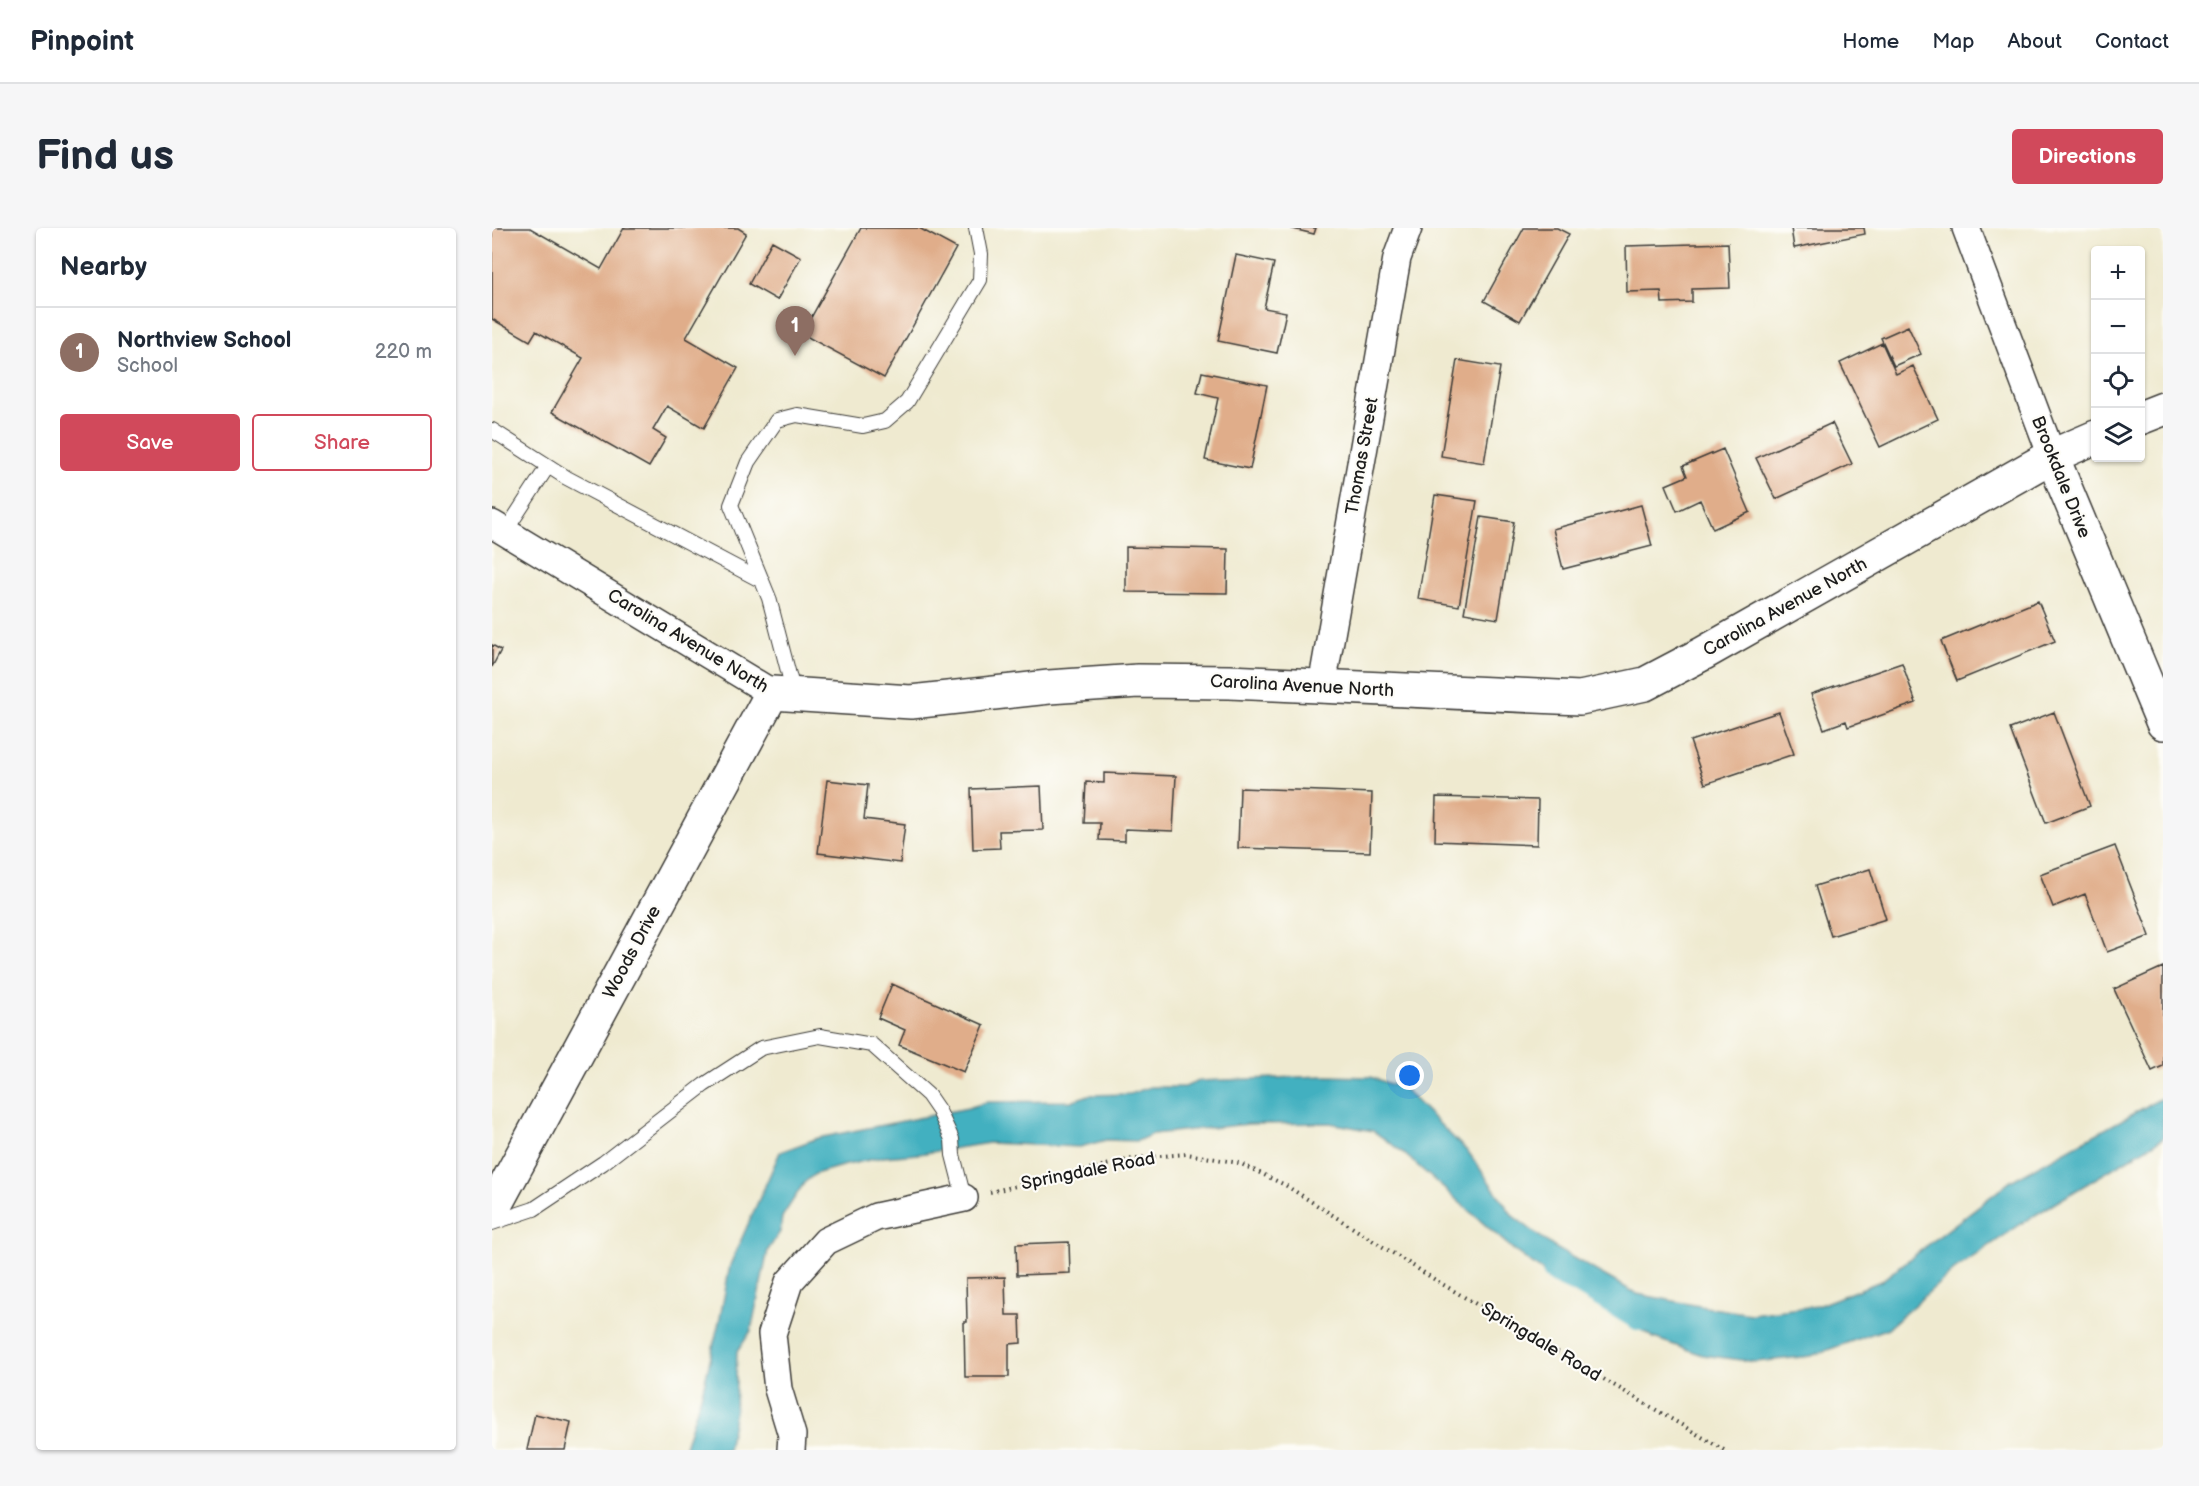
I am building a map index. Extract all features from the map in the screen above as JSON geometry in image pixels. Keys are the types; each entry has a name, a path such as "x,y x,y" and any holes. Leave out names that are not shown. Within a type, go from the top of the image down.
{"street":[{"name":"Thomas Street","path":"1322,686 1396,258 1408,228"},
{"name":"Brookdale Drive","path":"1966,228 2052,456 2163,723"},
{"path":"2145,416 2163,409"},
{"name":"Carolina Avenue North","path":"498,528 783,693 910,702 1049,687 1138,681 1229,682 1580,698 1645,684 1715,648 2052,456 2091,440"},
{"name":"Woods Drive","path":"492,1211 783,693"},
{"path":"791,1450 792,1436 778,1389 772,1334 789,1282 826,1241 876,1217 964,1198"}],"lane":[{"path":"783,693 769,598 731,505 748,462 777,420 797,415 863,426 885,420 907,402 980,280 981,254 976,228"},
{"path":"492,430 567,478 762,581"},
{"path":"498,528 548,466"},
{"path":"492,1223 534,1209 603,1163 704,1085 761,1048 820,1036 872,1045 928,1095 939,1111 952,1139 964,1198"}],"path":[{"name":"Springdale Road","path":"964,1198 1136,1158 1187,1154 1239,1163 1286,1185 1437,1281 1724,1450"}],"water":[{"path":"1324,1076 1371,1077 1404,1089 1469,1153 1513,1216 1554,1247 1637,1294 1751,1314 1817,1306 1881,1281 2011,1181 2163,1097 2163,1138 2027,1220 1954,1270 1888,1328 1811,1356 1756,1362 1703,1355 1654,1338 1577,1290 1553,1279 1516,1252 1401,1151 1373,1131 1330,1123 1249,1124 1153,1134 1137,1141 1106,1140 1080,1147 989,1143 883,1157 815,1174 804,1183 782,1217 780,1232 768,1250 751,1331 737,1352 735,1411 728,1450 684,1450 703,1389 730,1265 780,1152 818,1138 968,1108 987,1102 1071,1101 1089,1095 1130,1094 1150,1087 1185,1087 1198,1081"}],"building":[{"path":"492,228 530,228 601,269 624,228 738,228 746,233 686,338 738,368 704,428 667,406 653,430 666,438 649,467 552,412 583,358 536,331 530,341 492,319"},
{"path":"861,228 919,228 956,248 884,378 802,334"},
{"path":"1289,228 1316,228 1314,234"},
{"path":"1524,228 1557,228 1569,234 1520,321 1484,301"},
{"path":"1791,228 1864,228 1865,234 1794,248"},
{"path":"772,241 801,257 777,300 749,284"},
{"path":"1728,243 1730,288 1692,289 1692,302 1662,303 1661,291 1627,292 1626,246"},
{"path":"1236,255 1274,263 1264,308 1286,312 1277,353 1218,341"},
{"path":"1908,326 1921,354 1894,366 1881,338"},
{"path":"1882,343 1896,374 1913,366 1938,419 1880,447 1840,363"},
{"path":"1457,360 1500,367 1484,463 1441,456"},
{"path":"1202,372 1267,385 1250,469 1205,460 1218,398 1197,393"},
{"path":"1832,423 1852,464 1776,499 1756,458"},
{"path":"1723,449 1750,512 1713,529 1700,500 1677,511 1666,485 1687,476 1683,466"},
{"path":"1435,495 1477,501 1459,606 1418,599"},
{"path":"1641,505 1652,546 1563,569 1553,529"},
{"path":"1481,517 1514,522 1498,619 1464,613"},
{"path":"1126,547 1228,549 1227,593 1126,592"},
{"path":"2038,601 2055,641 1957,681 1941,641"},
{"path":"492,645 501,650 492,667"},
{"path":"1902,663 1916,703 1848,727 1846,721 1824,729 1811,694"},
{"path":"1779,712 1794,754 1705,784 1690,741"},
{"path":"2054,712 2090,806 2046,823 2010,729"},
{"path":"1104,773 1176,776 1173,831 1125,829 1125,841 1099,840 1100,823 1084,823 1086,782 1104,783"},
{"path":"827,780 868,785 864,819 905,824 900,863 818,853"},
{"path":"1041,786 1043,830 999,831 1000,848 973,849 971,789"},
{"path":"1240,788 1372,793 1370,852 1238,848"},
{"path":"1436,797 1538,800 1537,845 1435,841"},
{"path":"2115,846 2150,936 2107,952 2085,894 2053,907 2040,874"},
{"path":"1870,869 1886,919 1831,936 1815,886"},
{"path":"2163,967 2163,1066 2152,1071 2114,989"},
{"path":"892,984 984,1025 964,1072 899,1045 905,1030 878,1018"},
{"path":"1069,1242 1070,1273 1017,1275 1016,1244"},
{"path":"1005,1277 1006,1315 1020,1315 1021,1343 1009,1344 1009,1377 965,1377 966,1278"},
{"path":"535,1414 571,1422 565,1450 527,1450"}],"waterway":[{"path":"1547,1273 1553,1279 1577,1290 1635,1325 1644,1327"}],"place":[{"name":"Northview School","path":"795,356"}]}
